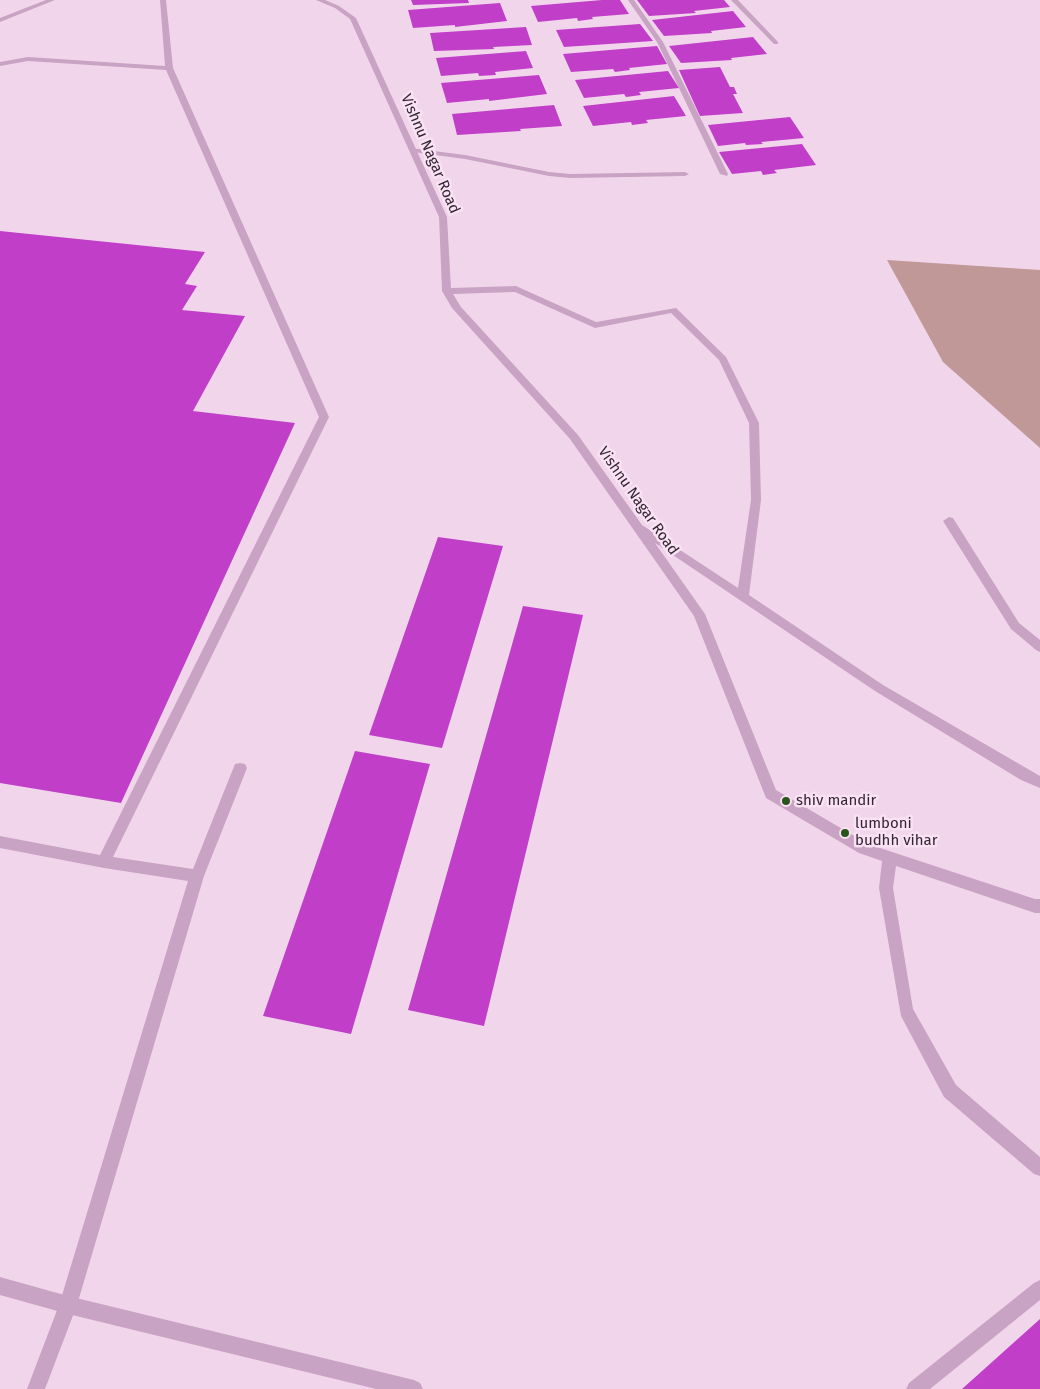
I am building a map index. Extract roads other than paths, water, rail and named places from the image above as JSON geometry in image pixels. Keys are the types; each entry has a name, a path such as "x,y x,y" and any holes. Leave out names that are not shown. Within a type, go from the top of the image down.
{"street":[{"path":"0,20 52,0"},
{"path":"104,862 324,417 168,68 163,0"},
{"name":"Vishnu Nagar Road","path":"319,0 337,7 353,18 443,217 447,291 457,308 574,437 699,614 772,794 864,849 1035,906 1040,906"},
{"path":"631,0 660,42 724,174"},
{"path":"734,0 776,43"},
{"path":"0,64 28,59 168,68"},
{"path":"413,150 465,157 549,174 570,176 685,174"},
{"path":"447,291 516,289 595,325 673,310 722,359 754,424 756,500 743,596"},
{"path":"949,522 1015,626 1040,647"},
{"path":"636,524 879,688 1026,776 1040,782"},
{"path":"36,1389 68,1305 197,876 240,768"},
{"path":"0,842 104,862 197,876"},
{"path":"890,858 886,888 906,1011 950,1091 1040,1168"},
{"path":"0,1286 68,1305 414,1389"},
{"path":"915,1389 1040,1289"}],"place":[{"name":"shiv mandir","path":"786,801"},
{"name":"lumboni budhh vihar","path":"845,833"}]}
